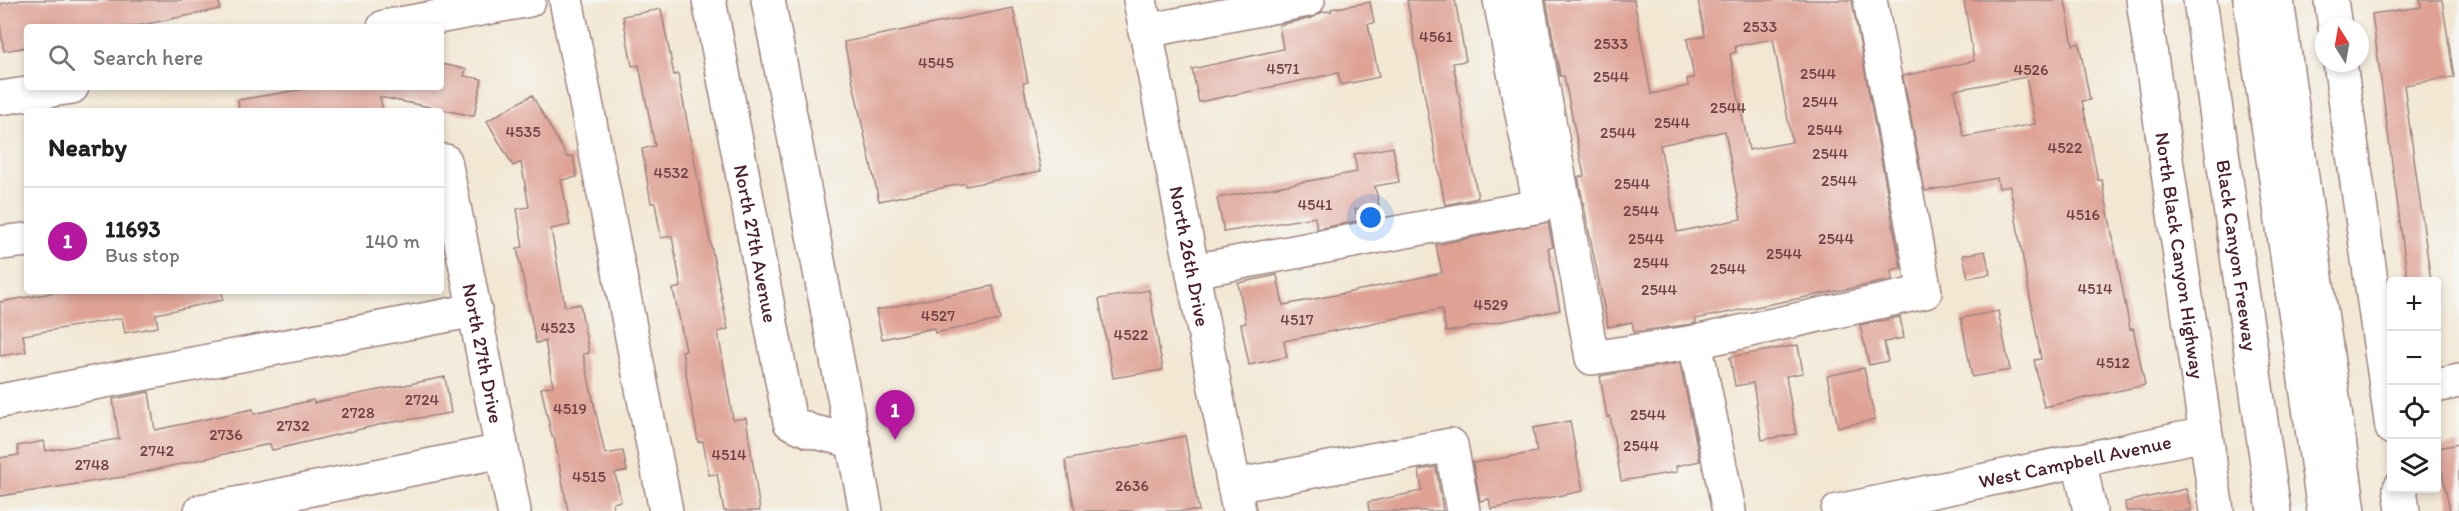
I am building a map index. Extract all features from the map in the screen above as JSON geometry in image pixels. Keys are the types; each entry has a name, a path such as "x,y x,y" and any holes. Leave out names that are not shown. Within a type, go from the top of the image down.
{"main road":[{"path":"400,24 529,0"},
{"path":"566,0 666,511"},
{"name":"North 27th Avenue","path":"709,0 790,422 810,431 852,441"},
{"path":"768,0 866,511"},
{"path":"1142,15 1308,0"},
{"path":"1193,272 1540,206 1500,0"},
{"path":"1527,0 1592,358 1695,342 1925,292 1870,0"},
{"name":"North Black Canyon Highway","path":"2143,0 2217,511"},
{"name":"Black Canyon Freeway","path":"2200,0 2274,511"},
{"path":"2229,0 2302,511"},
{"path":"2250,0 2324,511"},
{"path":"2277,0 2349,511"},
{"path":"2331,0 2334,18"},
{"name":"North 26th Drive","path":"1142,15 1237,499"},
{"path":"2341,72 2387,385"},
{"path":"0,98 52,90"},
{"name":"North 27th Drive","path":"444,166 514,511"},
{"path":"0,243 24,240"},
{"path":"0,401 475,310"},
{"path":"1695,342 1729,511"},
{"path":"2441,385 2459,381"},
{"name":"West Campbell Avenue","path":"1838,511 1915,503 2079,460 2205,434"},
{"path":"1237,499 1450,445 1463,511"},
{"path":"201,511 502,451"},
{"path":"2079,460 2090,511"},
{"path":"2401,493 2403,511"}],"building":[{"path":"21,0 219,0 220,9 147,24 24,24 24,48 4,51 0,4"},
{"path":"1407,0 1455,0 1466,61 1453,63 1478,198 1445,205"},
{"path":"1546,0 1634,0 1651,94 1688,86 1687,79 1694,78 1687,39 1705,36 1698,0 1852,0 1901,268 1891,270 1892,280 1695,319 1696,323 1692,324 1634,332 1632,322 1608,327 1578,177 1584,176 1564,76 1560,76","holes":["1773,39 1792,142 1749,150 1730,54 1736,52 1735,46","1725,131 1741,219 1677,232 1660,145"]},
{"path":"1964,0 2065,0 2073,45 2079,43 2090,100 2082,101 2098,180 2102,180 2130,329 2133,328 2145,385 2044,407 2034,360 2041,359 2010,186 1999,188 1997,178 1925,191 1903,76 1974,61","holes":["2026,77 2035,124 1964,137 1954,90"]},
{"path":"2420,0 2442,0 2454,77 2404,85 2430,277 2407,277 2372,14 2421,7"},
{"path":"1370,2 1374,23 1368,24 1379,77 1341,85 1338,73 1199,102 1192,69 1283,49 1279,25 1312,18 1322,12 1331,11 1331,9"},
{"path":"1013,8 1028,82 1023,83 1041,171 966,186 965,183 879,201 844,42"},
{"path":"661,9 674,75 678,74 728,329 718,332 733,420 746,418 760,511 724,511 717,474 709,475 703,441 698,442 682,351 686,350 673,289 681,287 672,236 661,238 655,203 651,203 642,149 655,146 639,65 632,66 623,16"},
{"path":"444,65 466,69 464,76 482,79 474,116 444,110 444,108 380,97 382,108 239,108 238,100 299,90 444,90"},
{"path":"532,95 567,157 573,156 577,177 561,180 570,225 551,229 565,307 580,304 589,353 583,354 605,454 623,451 627,471 615,473 621,501 613,503 614,511 568,511 554,437 552,437 541,388 553,386 545,341 536,343 517,248 523,247 517,209 529,207 521,162 513,166 487,121"},
{"path":"1393,147 1399,182 1375,186 1379,205 1355,209 1357,221 1317,229 1315,217 1224,232 1217,198 1357,172 1354,154"},
{"path":"1548,222 1553,247 1548,248 1560,310 1446,332 1442,309 1284,341 1287,357 1249,365 1241,324 1246,323 1238,283 1277,275 1283,305 1346,293 1442,273 1436,245"},
{"path":"1985,251 1990,274 1968,278 1963,255"},
{"path":"993,286 1000,320 935,333 934,328 882,339 876,310"},
{"path":"1149,290 1163,370 1113,378 1099,299"},
{"path":"46,294 222,294 223,300 156,314 158,327 125,333 122,318 23,335 26,352 0,356 0,302"},
{"path":"1998,311 2010,370 1972,377 1961,318"},
{"path":"1900,317 1904,338 1884,342 1888,361 1869,365 1860,325"},
{"path":"1798,345 1803,373 1786,376 1796,434 1762,440 1753,383 1735,386 1730,357"},
{"path":"1680,363 1700,461 1676,466 1677,472 1621,481 1610,416 1607,417 1600,376"},
{"path":"1864,368 1875,420 1838,427 1827,376"},
{"path":"445,377 451,413 387,423 272,450 270,444 122,477 0,496 0,458 19,455 17,446 44,441 46,451 119,439 113,399 149,392 155,430 253,409 254,414 313,400 314,403"},
{"path":"1570,421 1583,491 1491,509 1489,499 1480,501 1473,463 1537,452 1533,428"},
{"path":"1185,436 1199,511 1075,511 1065,460"},
{"path":"2459,444 2459,511 2450,511 2441,467 2441,447"},
{"path":"1436,467 1443,511 1369,511 1368,502 1422,491 1419,470"},
{"path":"2186,489 2191,511 2126,511 2125,502"}],"place":[{"name":"11693","path":"895,440"}]}
